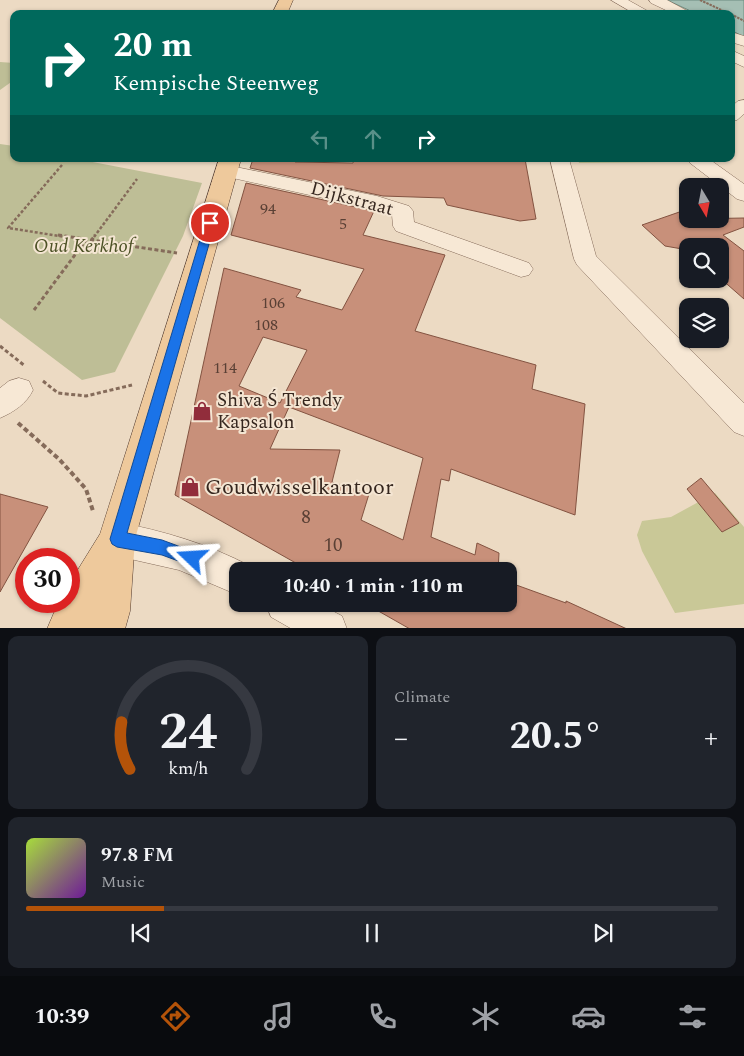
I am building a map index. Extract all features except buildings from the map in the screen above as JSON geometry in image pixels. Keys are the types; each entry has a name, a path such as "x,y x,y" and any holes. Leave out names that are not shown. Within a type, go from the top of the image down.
{"main road":[{"path":"105,628 110,611 117,539 228,165"},
{"path":"68,628 77,607 117,539"}],"street":[{"path":"618,0 638,10"},
{"path":"656,0 677,10"},
{"path":"560,162 585,259 744,422"},
{"path":"701,162 744,194"},
{"name":"Dijkstraat","path":"228,165 402,211 404,226 520,269"},
{"path":"117,539 162,548 229,573"},
{"path":"299,612 329,628"}],"path":[{"path":"700,0 722,10"},
{"path":"62,165 8,228 200,257"},
{"path":"91,241 136,179"},
{"path":"34,310 86,240"},
{"path":"0,346 20,392 59,459 86,489 93,511"},
{"path":"20,392 86,396 132,385"}],"shaded area":[{"path":"667,0 744,0 744,37 735,32 735,10 688,10"},
{"path":"579,162 671,162 579,163"},
{"path":"715,493 744,527 744,604 675,613 642,551 637,535 642,521 671,517"}],"green space":[{"path":"0,62 10,63 10,83 0,90"},
{"name":"Oud Kerkhof","path":"0,144 10,145 10,162 93,162 202,183 183,236 115,372 82,380 0,318"}],"place":[{"name":"Shiva Ś Trendy Kapsalon","path":"202,411"},
{"name":"Goudwisselkantoor","path":"190,487"}],"route":[{"path":"192,558 148,544 117,539 210,223"}]}
